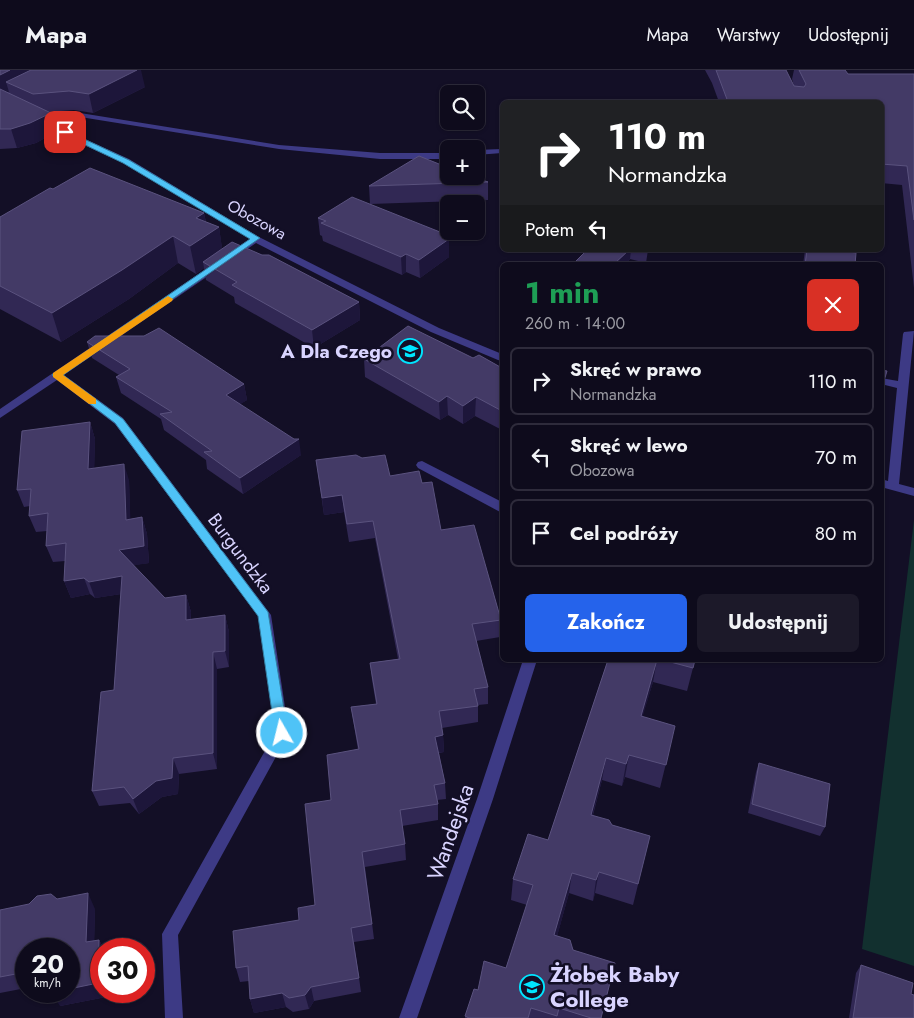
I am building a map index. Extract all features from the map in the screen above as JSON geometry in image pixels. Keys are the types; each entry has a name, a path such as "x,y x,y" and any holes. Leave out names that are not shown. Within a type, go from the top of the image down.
{"street":[{"name":"Obozowa","path":"440,156 380,156 279,147 74,114 30,116 126,161 256,238 435,330 500,357"},
{"path":"485,152 500,150"},
{"path":"0,414 256,238"},
{"path":"914,334 908,334 904,386 887,485 914,492"},
{"name":"Burgundzka","path":"57,375 119,421 264,615 282,733 170,934 174,1018"},
{"path":"884,382 904,386"},
{"path":"422,465 500,506"},
{"name":"Wandejska","path":"408,1018 485,799 529,662"}],"green space":[{"path":"914,520 914,966 862,949"}],"building":[{"path":"0,70 10,70 0,75"},
{"path":"31,70 137,70 89,94 69,91 33,94 6,82"},
{"path":"716,70 786,70 794,86 804,87 806,84 799,70 845,70 848,74 914,74 914,220 907,166 884,164 884,100 727,100"},
{"path":"0,89 51,113 11,129 0,129"},
{"path":"419,156 440,164 440,184 369,186"},
{"path":"90,168 204,213 196,218 219,227 190,246 173,236 52,313 0,286 0,217 50,188 53,189"},
{"path":"352,197 440,232 440,240 448,240 419,260 406,254 401,257 321,223 326,221 318,218"},
{"path":"232,242 262,255 269,255 359,302 312,330 232,285 237,282 203,262"},
{"path":"585,252 627,252 616,262 575,262"},
{"path":"807,252 856,253 855,262 805,262"},
{"path":"408,326 473,358 479,355 500,367 500,410 476,397 463,406 447,396 439,402 364,359"},
{"path":"159,328 244,384 226,395 294,439 299,439 240,478 204,452 212,451 160,414 172,412 116,377 130,369 87,342 95,336 144,336"},
{"path":"884,370 887,371 884,381"},
{"path":"90,422 88,469 124,464 126,520 142,517 144,546 119,550 165,598 186,595 186,620 225,615 225,651 213,652 213,753 173,758 172,778 156,781 133,799 124,787 92,791 101,692 114,690 122,576 89,582 84,578 64,581 66,543 46,546 48,513 29,516 31,489 17,490 22,431"},
{"path":"356,455 362,458 385,455 390,476 419,471 422,483 432,482 441,530 474,525 500,620 472,624 488,687 474,689 478,706 439,711 443,735 435,737 445,783 434,785 438,804 400,810 405,844 362,852 372,924 351,928 359,978 311,987 305,995 289,998 282,993 250,999 248,966 236,968 233,931 299,920 298,908 315,905 305,804 331,800 327,755 359,749 351,707 377,704 370,663 400,659 373,521 347,524 342,495 322,498 316,460"},
{"path":"607,662 656,662 641,716 675,726 666,765 629,755 626,764 606,758 591,815 609,820 612,825 650,836 638,884 599,872 596,880 572,873 554,935 570,940 573,950 615,963 601,1018 591,1018 559,1008 557,1016 531,1008 528,1018 469,1018 465,1016 474,989 478,990 484,961 506,968 533,885 513,879 528,834 548,840"},
{"path":"670,662 694,662 693,668"},
{"path":"759,763 830,784 825,827 752,804"},
{"path":"88,893 86,942 90,941 90,985 80,987 80,938 15,938 15,974 0,977 0,910 29,904 37,896 51,894 57,899"},
{"path":"861,965 913,983 911,994 914,995 914,1018 853,1018"}],"slow traffic":[{"path":"93,402 57,375 168,299"}],"place":[{"name":"A Dla Czego","path":"410,351"},
{"name":"Żłobek Baby College","path":"532,987"}],"route":[{"path":"65,132 126,161 256,238 57,375 119,421 264,615 282,733"}]}
